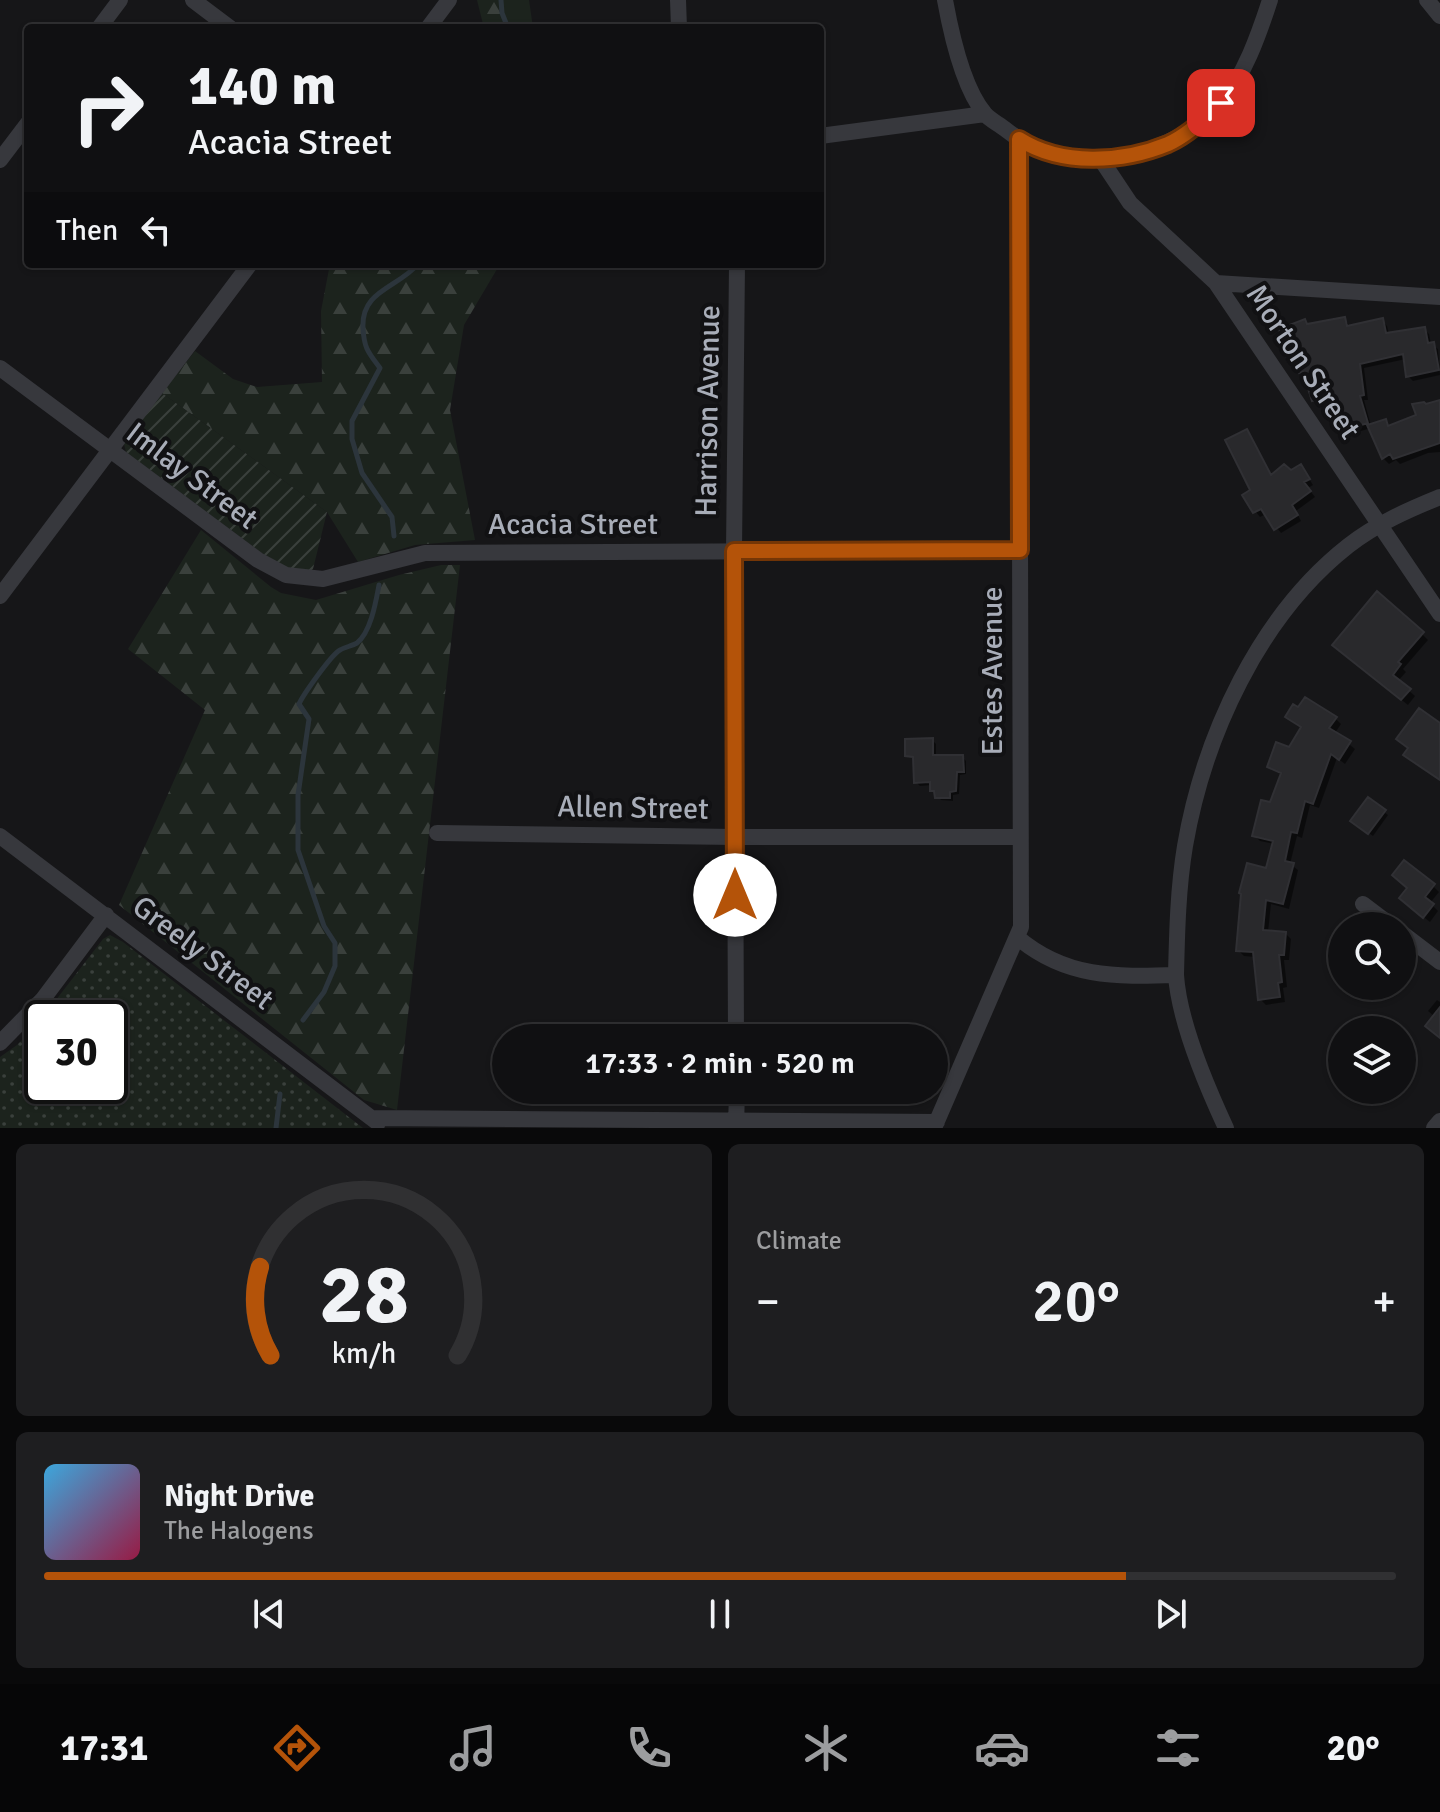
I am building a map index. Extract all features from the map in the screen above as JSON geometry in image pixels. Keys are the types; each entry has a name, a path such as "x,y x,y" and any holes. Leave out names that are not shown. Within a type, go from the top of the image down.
{"street":[{"path":"102,24 120,0"},
{"path":"193,0 225,24"},
{"path":"431,24 449,0"},
{"path":"678,0 679,24"},
{"path":"945,0 949,25 966,79 985,114 1019,139 1053,155 1100,158 1145,151 1170,143 1200,123 1221,103 1234,82 1263,22 1270,0"},
{"path":"1427,0 1440,16"},
{"path":"824,135 985,114"},
{"path":"0,160 24,128"},
{"name":"Estes Avenue","path":"936,1125 1021,927 1019,139"},
{"name":"Morton Street","path":"1100,158 1130,203 1216,283 1440,614"},
{"path":"0,596 247,268"},
{"name":"Harrison Avenue","path":"736,1024 734,551 737,268"},
{"path":"1216,283 1440,297"},
{"name":"Imlay Street","path":"0,368 258,560 286,575 323,579 369,568"},
{"path":"1226,1128 1209,1092 1177,988 1176,975 1185,848 1196,797 1212,747 1245,673 1288,607 1315,575 1349,545 1380,525 1402,512 1440,497"},
{"name":"Acacia Street","path":"369,568 425,553 1020,550"},
{"name":"Allen Street","path":"437,833 1020,837"},
{"name":"Greely Street","path":"0,836 378,1123"},
{"path":"1363,904 1374,912"},
{"path":"0,1043 43,999 106,915"},
{"path":"1017,937 1055,963 1090,973 1176,975"},
{"path":"1416,944 1440,962"},
{"path":"736,1124 737,1104"},
{"path":"1434,1128 1440,1121"},
{"path":"378,1123 936,1125"}],"green space":[{"path":"477,0 529,0 532,24 483,24"},
{"path":"329,268 498,268 464,325 450,410 475,540 415,545 358,562 327,512 162,393 195,351 233,379 257,387 322,382 321,311"},
{"path":"162,393 327,512 312,573 287,568 263,554 126,452 124,444"},
{"path":"201,530 271,587 281,593 316,600 399,575 441,565 460,565 397,1110 364,1100 119,905 205,710 128,649"},
{"path":"110,935 123,942 363,1128 0,1128 0,1057 24,1038 24,1104 128,1104 128,1000 56,1000 103,939"}],"building":[{"path":"1345,317 1347,326 1383,318 1386,333 1425,327 1428,343 1434,342 1439,370 1406,377 1403,354 1360,364 1364,395 1360,396 1368,423 1344,430 1342,425 1337,426 1330,396 1312,401 1303,372 1299,373 1295,360 1288,362 1279,329 1305,319 1307,324"},
{"path":"1440,400 1440,443 1393,459 1390,454 1382,459 1367,425 1386,419 1388,426 1416,415 1412,404"},
{"path":"1247,429 1271,475 1284,464 1291,470 1301,464 1310,479 1304,482 1311,491 1292,505 1298,515 1274,530 1261,509 1253,513 1242,495 1250,490 1225,440"},
{"path":"1377,591 1424,632 1398,662 1401,664 1393,675 1411,689 1401,700 1332,645"},
{"path":"1305,697 1337,717 1329,728 1351,741 1339,760 1331,754 1313,804 1305,801 1297,833 1291,832 1285,861 1294,863 1283,904 1266,900 1263,930 1286,932 1284,955 1279,955 1282,982 1278,983 1280,997 1258,1000 1253,952 1236,951 1239,893 1247,863 1266,868 1273,841 1252,836 1261,800 1270,802 1281,773 1267,767 1276,742 1289,747 1301,727 1285,717 1293,704 1298,707"},
{"path":"1419,708 1440,723 1440,780 1403,755 1408,748 1396,739"},
{"path":"933,738 933,755 963,755 964,772 957,772 956,791 950,792 950,798 935,798 934,791 930,791 930,782 914,783 913,757 905,756 905,739"},
{"path":"1368,797 1386,810 1368,834 1350,821"},
{"path":"1404,860 1435,884 1425,897 1434,904 1423,918 1399,898 1407,888 1392,875"},
{"path":"1440,1007 1440,1038 1425,1026"}],"waterway":[{"path":"501,0 506,24"},
{"path":"394,536 392,517 362,473 352,439 352,421 380,368 364,340 364,315 368,305 374,297 414,268"},
{"path":"303,1020 324,992 335,966 335,943 324,926 298,850 298,795 309,719 299,704 336,653 362,638 372,616 379,585"},
{"path":"276,1128 280,1094"}],"route":[{"path":"735,895 734,551 1020,550 1019,139 1053,155 1082,158 1145,151 1170,143 1200,123 1221,103"}]}
